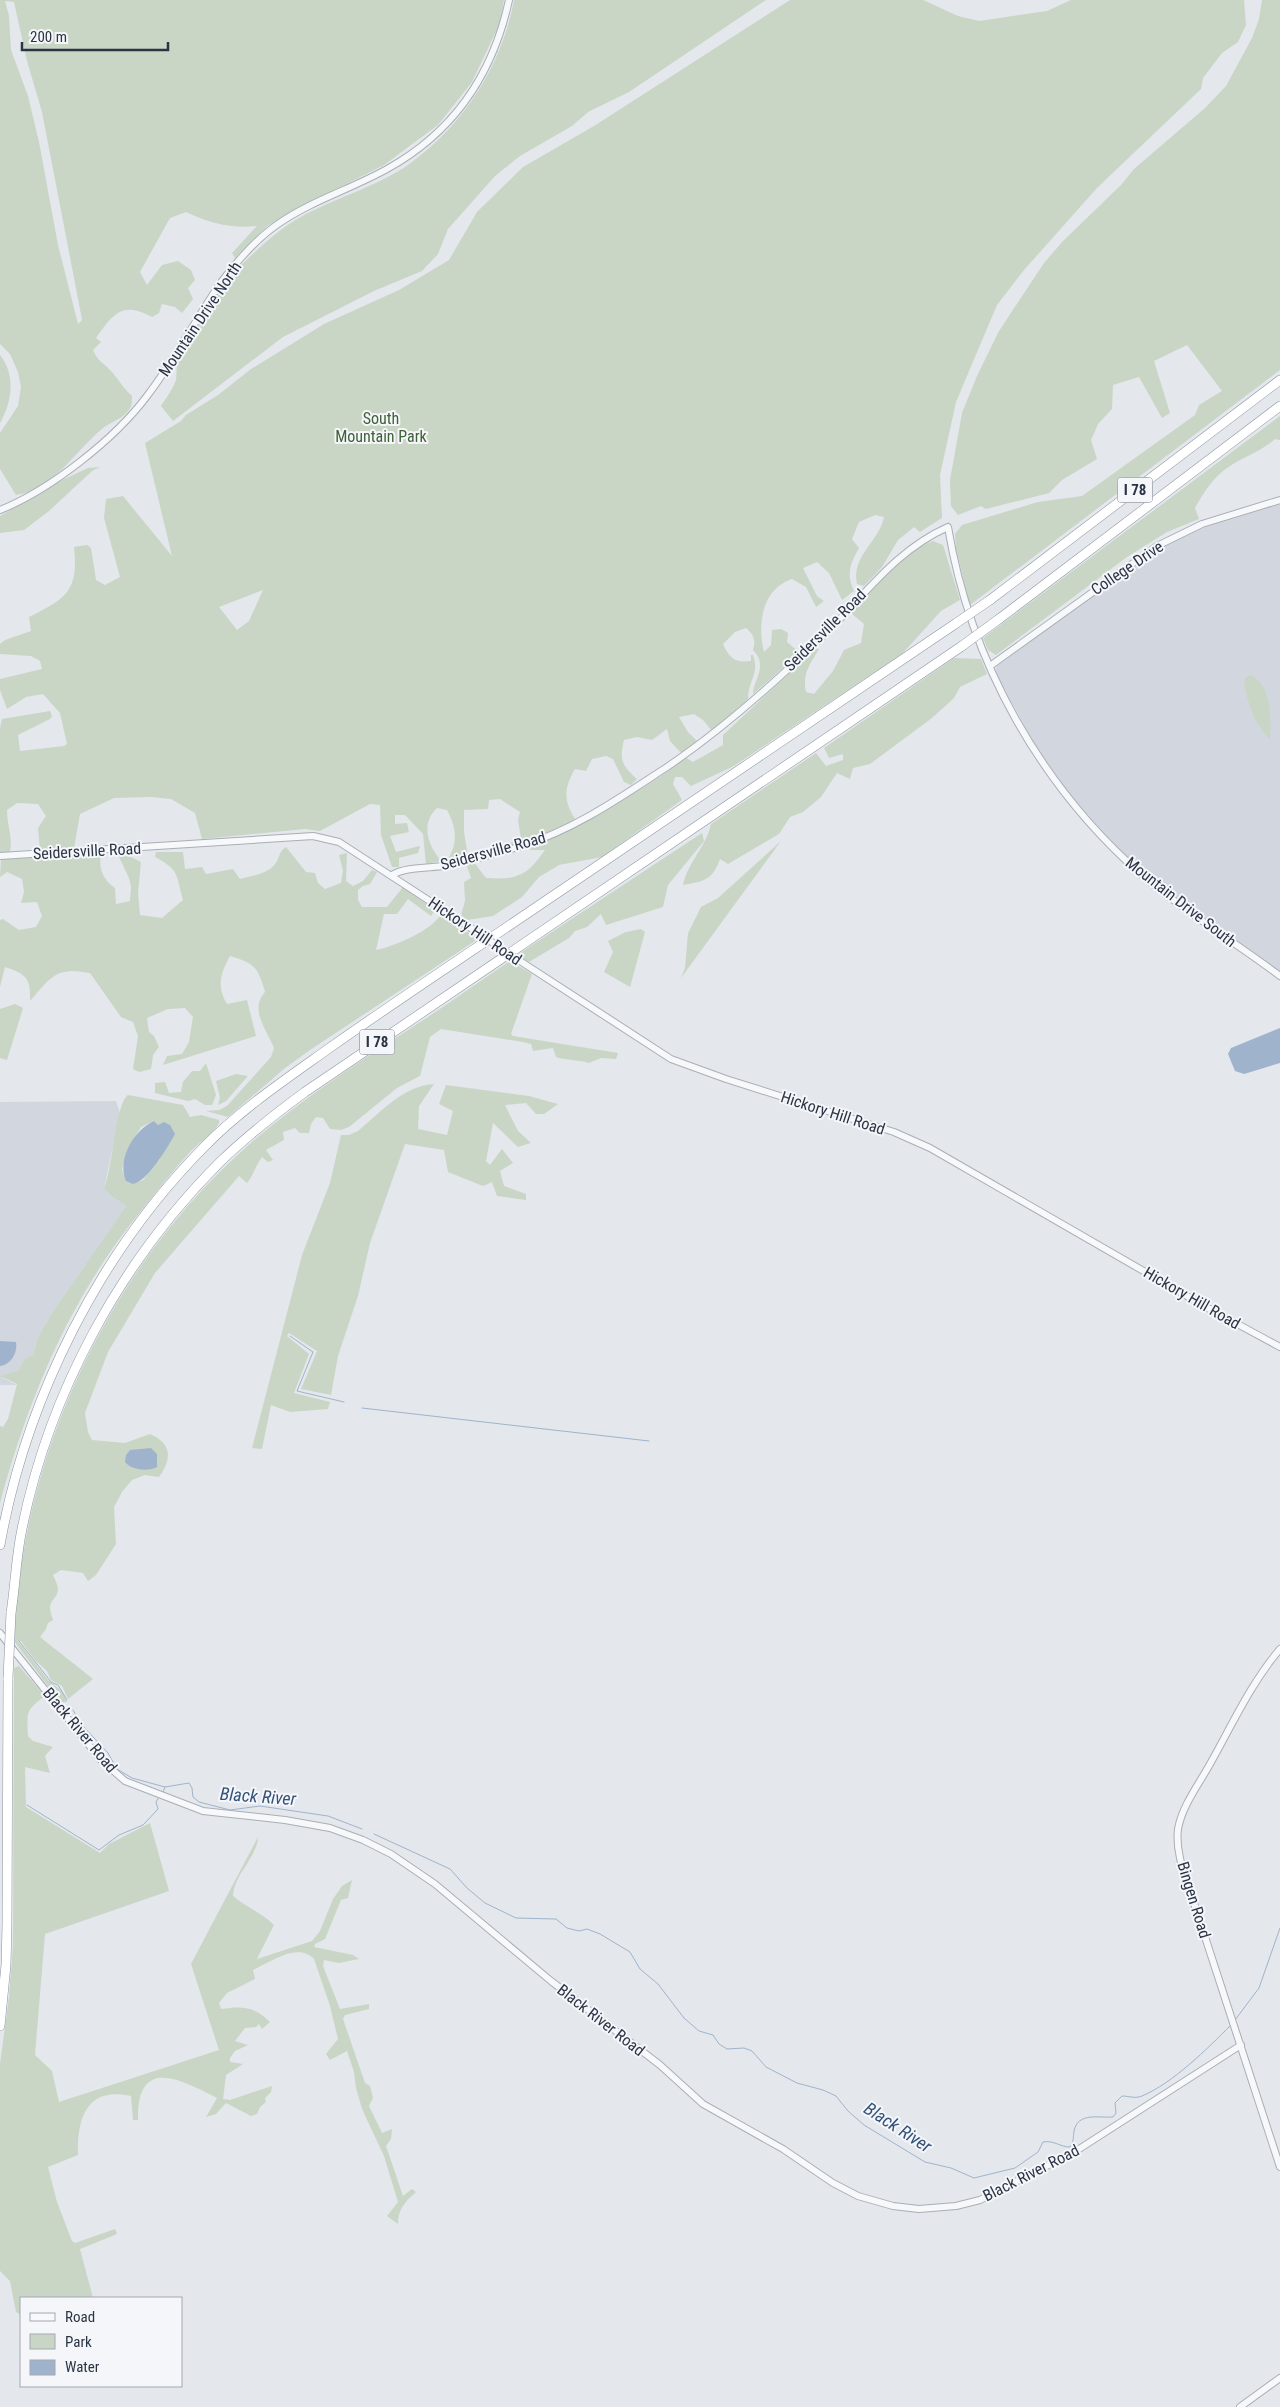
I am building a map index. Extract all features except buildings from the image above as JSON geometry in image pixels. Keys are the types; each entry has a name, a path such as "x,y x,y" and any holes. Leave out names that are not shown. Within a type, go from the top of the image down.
{"highway":[{"name":"I 78","path":"0,1546 27,1436 61,1352 98,1285 148,1211 204,1146 286,1079 383,1010 990,600 1280,380"},
{"name":"I 78","path":"0,2026 7,1940 8,1678 11,1613 21,1536 32,1489 51,1425 79,1360 115,1294 168,1221 221,1161 261,1125 312,1086 962,646 999,620 1280,406"}],"street":[{"name":"Mountain Drive North","path":"0,510 74,466 103,443 146,398 222,281 239,260 265,234 296,213 387,169 446,124 460,109 483,76 498,43 509,0"},
{"name":"College Drive","path":"990,666 1151,549 1202,524 1280,500"},
{"name":"Mountain Drive South","path":"948,526 963,595 990,666 1013,716 1036,753 1090,823 1124,858 1159,889 1280,976"},
{"name":"Seidersville Road","path":"0,856 313,836 339,842 392,875 452,864 521,846 563,830 612,801 668,766 722,726 822,637 895,560 918,542 948,526"},
{"name":"Hickory Hill Road","path":"392,875 672,1060 917,1141 979,1174 1249,1331 1280,1346"},
{"name":"Black River Road","path":"0,1633 110,1769 125,1781 161,1796 216,1814 314,1824 346,1834 391,1854 435,1884 551,1981 660,2065 703,2104 783,2149 858,2196 887,2205 919,2209 943,2208 972,2202 997,2193 1076,2151 1241,2045"},
{"name":"Bingen Road","path":"1280,1649 1248,1694 1190,1799 1178,1829 1181,1861 1280,2167"},
{"path":"1240,2407 1280,2378"}],"shaded area":[{"path":"1280,504 1280,973 1178,900 1125,855 1064,787 1034,743 995,672 997,666 1128,570 1174,540 1206,527"},
{"path":"116,1101 120,1113 104,1188 110,1195 126,1206 52,1313 38,1337 33,1355 25,1358 18,1371 1,1377 17,1385 0,1385 0,1102"}],"green space":[{"path":"0,0 504,0 500,23 472,82 438,125 384,165 285,215 266,227 235,258 232,253 257,226 239,227 221,224 186,212 170,218 140,272 147,285 162,265 178,261 191,270 195,280 188,288 193,299 182,313 175,307 162,304 159,313 152,317 142,312 126,310 114,316 108,322 96,338 101,342 93,350 99,360 132,396 130,408 125,414 103,428 53,477 29,492 16,495 0,469 0,433 18,406 21,387 18,372 10,354 0,344","holes":["5,1 14,2 27,61 42,112 82,320 78,324 58,245 39,142 28,96 11,50 9,16"]},
{"path":"514,0 766,0 629,92 588,112 572,126 520,156 495,176 448,229 438,254 422,271 374,291 283,337 173,421 161,406 176,380 178,361 204,312 229,277 282,229 312,211 395,173 428,149 446,132 463,113 490,71 500,48"},
{"name":"South Mountain Park","path":"790,0 923,0 958,16 979,21 1047,11 1071,0 1244,0 1246,25 1238,42 1222,53 1203,78 1201,89 1097,188 1024,270 997,305 956,402 940,475 942,518 920,532 914,527 898,540 882,567 864,586 857,584 856,574 858,565 877,534 884,517 875,515 859,522 852,539 859,548 850,569 850,579 854,591 842,600 829,573 817,562 803,568 817,596 824,601 816,607 806,587 792,579 774,591 768,599 762,619 761,630 764,652 771,645 772,630 781,629 788,633 787,642 800,653 753,694 760,667 758,656 753,650 754,638 746,628 735,632 723,644 734,659 751,661 751,655 753,655 755,667 748,699 712,731 703,720 694,714 679,717 688,732 697,741 681,753 670,741 667,729 652,740 637,737 624,740 623,762 637,779 631,785 624,782 613,759 606,756 592,759 586,771 575,769 567,788 568,806 575,819 548,833 500,850 499,846 521,839 518,820 520,812 500,799 489,800 488,809 464,810 464,832 468,856 447,861 453,848 455,836 453,823 447,810 437,808 432,814 427,828 432,848 441,861 426,864 423,834 405,815 395,815 395,824 407,823 409,832 390,836 396,852 420,846 418,853 399,858 399,867 392,867 381,835 380,805 370,804 320,831 305,829 202,839 195,813 171,799 151,797 114,798 80,814 74,848 40,851 38,828 46,816 38,804 17,803 7,810 11,841 10,852 0,852 0,728 2,719 50,711 52,716 50,719 18,735 20,751 64,746 67,744 60,713 43,694 26,697 7,709 0,690 0,679 42,669 40,661 31,656 0,654 0,644 5,640 31,631 29,617 52,605 67,592 74,574 74,547 87,545 91,548 96,580 105,585 120,577 104,518 106,499 123,496 172,556 145,443 181,421 186,415 218,395 251,369 324,324 399,290 449,260 477,212 523,167 594,126","holes":["263,590 249,621 237,630 219,607"]},
{"path":"1262,0 1280,0 1280,370 970,605 956,549 955,534 962,525 1038,502 1082,496 1195,415 1199,405 1222,391 1187,345 1154,361 1170,413 1162,418 1139,377 1113,385 1112,409 1098,424 1091,440 1097,459 1062,480 1049,493 986,509 981,506 958,515 951,506 950,480 962,413 977,376 999,331 1044,263 1063,241 1121,185 1134,169 1205,108 1226,86 1252,38 1259,19"},
{"path":"0,355 8,371 10,389 7,406 0,423"},
{"path":"1280,416 1280,440 1275,439 1230,466 1214,479 1195,508 1199,519 1167,532 1127,557 996,655 988,650 983,638"},
{"path":"100,467 92,471 49,511 24,530 0,533 0,516 58,482 88,468"},
{"path":"933,541 943,545 960,600 941,611 902,654 734,766 691,786 682,777 675,777 673,784 682,800 602,857 559,865 539,877 522,897 493,916 467,920 461,915 465,901 464,882 471,878 466,863 473,861 486,878 514,877 527,871 545,850 531,850 527,847 629,796 686,758 693,762 723,745 723,735 816,648 819,649 808,669 805,680 806,692 814,694 833,671 844,650 861,643 864,624 851,613 898,562 920,546"},
{"path":"954,658 981,659 987,674 960,687 954,698 932,718 870,764 853,768 850,779 837,773 821,797 803,812 790,817 779,834 728,864 720,859 714,872 706,879 683,885 685,877 709,832 711,824 816,753 826,766 843,760 843,754 829,758 824,748"},
{"path":"1250,675 1263,686 1269,703 1270,739 1265,735 1256,720 1248,702 1245,678"},
{"path":"702,833 704,841 668,885 663,907 606,925 601,914 587,927 575,931 569,938 529,962 517,955"},
{"path":"781,841 681,978 685,968 688,933 701,907 718,898"},
{"path":"286,847 306,872 315,873 318,883 325,889 341,883 343,871 339,855 347,853 346,881 353,886 363,881 372,870 377,872 370,884 358,890 358,900 362,907 387,907 403,887 435,910 431,916 408,899 397,914 384,914 376,950 402,942 421,932 437,920 441,914 478,939 310,1050 285,1068 228,1117 206,1111 219,1110 227,1106 271,1057 274,1048 259,1013 261,999 265,992 260,977 254,968 245,961 230,956 222,974 221,986 227,1004 247,1000 256,1036 163,1065 167,1056 182,1054 189,1042 193,1017 185,1008 168,1009 147,1018 149,1032 154,1036 159,1047 153,1055 151,1069 139,1072 133,1069 138,1036 133,1022 121,1017 90,973 69,971 55,975 30,1001 26,978 18,972 5,967 0,987 0,920 3,919 19,930 36,927 42,916 37,902 21,903 24,892 22,879 7,872 0,877 1,859 102,853 100,863 102,872 107,881 115,888 116,904 130,901 131,887 129,878 118,855 131,857 141,862 138,893 140,915 162,918 183,900 176,874 169,866 155,857 156,852 183,852 185,869 202,867 206,874 233,869 240,879 268,870 277,862"},
{"path":"641,929 645,932 630,987 604,972 613,952 608,941 626,932"},
{"path":"510,961 532,974 511,1034 513,1036 618,1053 616,1059 601,1058 589,1063 565,1059 556,1057 553,1048 533,1051 531,1044 523,1042 441,1029 430,1037 420,1076 397,1088 349,1127 341,1130 330,1129 323,1118 316,1117 311,1124 309,1133 300,1133 295,1128 283,1132 284,1140 266,1150 273,1160 268,1162 262,1157 247,1183 239,1176 155,1273 108,1352 85,1413 88,1432 92,1440 125,1443 150,1434 166,1447 168,1457 166,1464 159,1477 145,1475 132,1480 122,1492 114,1507 116,1544 96,1575 88,1581 83,1573 61,1570 53,1575 58,1590 50,1608 53,1620 48,1623 40,1637 93,1679 68,1699 62,1686 51,1680 47,1671 35,1660 21,1641 18,1641 48,1680 62,1691 67,1702 60,1702 14,1641 20,1571 34,1501 55,1433 82,1367 116,1304 156,1245 201,1191 252,1142 330,1082"},
{"path":"15,1004 23,1008 7,1060 0,1058 0,1009"},
{"path":"206,1063 216,1095 212,1105 205,1105 195,1099 188,1101 155,1093 155,1083 165,1082 169,1093 181,1092 183,1082 192,1071 200,1071"},
{"path":"236,1074 248,1076 226,1101 218,1105 220,1098 216,1081"},
{"path":"434,1084 419,1106 418,1129 447,1135 453,1111 439,1104 446,1085 529,1096 558,1104 544,1114 536,1114 526,1103 505,1105 518,1131 531,1143 518,1147 493,1123 486,1161 490,1165 502,1149 513,1163 500,1171 504,1186 526,1194 526,1200 497,1196 492,1182 483,1186 448,1172 444,1150 405,1144 370,1243 358,1296 338,1356 331,1395 301,1389 317,1351 289,1333 287,1336 309,1354 294,1393 330,1402 328,1409 290,1412 271,1405 262,1449 252,1448 302,1255 330,1183 341,1135 349,1135 358,1131 402,1095 423,1086"},
{"path":"128,1095 183,1105 190,1117 201,1115 219,1120 219,1123 210,1135 190,1152 151,1198 106,1257 86,1290 51,1358 36,1393 0,1503 0,1426 3,1427 8,1419 17,1384 0,1376 18,1371 25,1358 33,1355 38,1337 52,1313 126,1206 110,1195 104,1188 110,1167 117,1123 124,1101","holes":["154,1121 158,1125 160,1159 143,1180 133,1184 124,1175 122,1169 127,1150 141,1127"]},
{"path":"19,1666 45,1696 34,1705 29,1713 27,1722 28,1736 33,1741 53,1747 45,1756 50,1773 25,1767 26,1807 100,1853 109,1844 150,1823 169,1891 45,1934 35,2055 52,2071 59,2102 219,2050 191,1964 258,1837 254,1852 237,1880 233,1896 274,1925 257,1959 312,1941 320,1931 333,1899 342,1886 352,1880 348,1898 341,1900 325,1939 315,1944 314,1947 353,1955 359,1959 339,1963 324,1960 323,1966 340,2009 369,2004 369,2009 345,2015 343,2019 365,2083 370,2086 373,2098 369,2106 382,2133 392,2129 391,2139 386,2146 403,2196 412,2189 416,2192 403,2206 399,2214 398,2224 387,2216 398,2202 384,2156 362,2109 354,2072 347,2051 330,2060 326,2054 338,2039 330,2006 314,1959 300,1952 292,1953 253,1970 255,1979 227,1993 219,2003 221,2009 247,2008 253,2010 270,2022 262,2029 259,2024 256,2027 245,2028 235,2041 248,2045 235,2051 230,2058 230,2062 243,2064 226,2075 223,2099 230,2100 272,2086 271,2092 265,2098 266,2102 260,2107 257,2114 251,2116 226,2103 216,2114 206,2117 217,2098 176,2080 164,2078 153,2080 145,2087 140,2100 138,2120 133,2120 131,2096 116,2094 104,2096 94,2101 87,2108 82,2118 78,2155 48,2167 57,2202 72,2241 75,2243 115,2229 117,2234 80,2249 93,2297 20,2297 20,2314 16,2312 10,2281 0,2271 0,2064 9,1997 13,1945 14,1668"}],"water":[{"path":"1280,1028 1280,1063 1244,1074 1235,1071 1228,1054 1231,1048"},
{"path":"154,1121 158,1125 164,1122 170,1125 175,1134 151,1171 139,1182 133,1184 126,1181 124,1173 125,1155 134,1139 146,1126"},
{"path":"0,1341 16,1342 16,1346 15,1354 10,1361 0,1366"},
{"path":"151,1448 157,1454 157,1467 153,1469 140,1469 131,1467 125,1462 126,1455 130,1450"}],"waterway":[{"path":"290,1336 313,1352 297,1391 344,1402"},
{"path":"362,1408 649,1441"},
{"path":"19,1641 51,1682 58,1685 67,1700"},
{"path":"73,1710 81,1724 108,1753 117,1769 132,1778 165,1787"},
{"name":"Black River","path":"163,1792 165,1787 189,1783 192,1788 193,1797 199,1802 230,1810 260,1806 328,1816 362,1829"},
{"name":"Black River","path":"27,1805 99,1850 119,1835 143,1825 158,1809 156,1802 159,1797"},
{"name":"Black River","path":"374,1834 450,1869 467,1888 485,1903 516,1918 556,1919 567,1928 579,1931 587,1929 600,1934 630,1952 640,1969 658,1984 684,2018 699,2031 713,2035 719,2044 727,2049 744,2048 752,2051 766,2067 797,2083 823,2090 836,2096 848,2111 864,2125 925,2162 951,2168 974,2178 1015,2168 1038,2152 1043,2142 1070,2147 1076,2125 1080,2121 1089,2117 1113,2117 1116,2113 1115,2103 1122,2096 1139,2097 1166,2083 1189,2065 1231,2025"},
{"name":"Black River","path":"1235,2020 1259,1988 1280,1928"}]}
